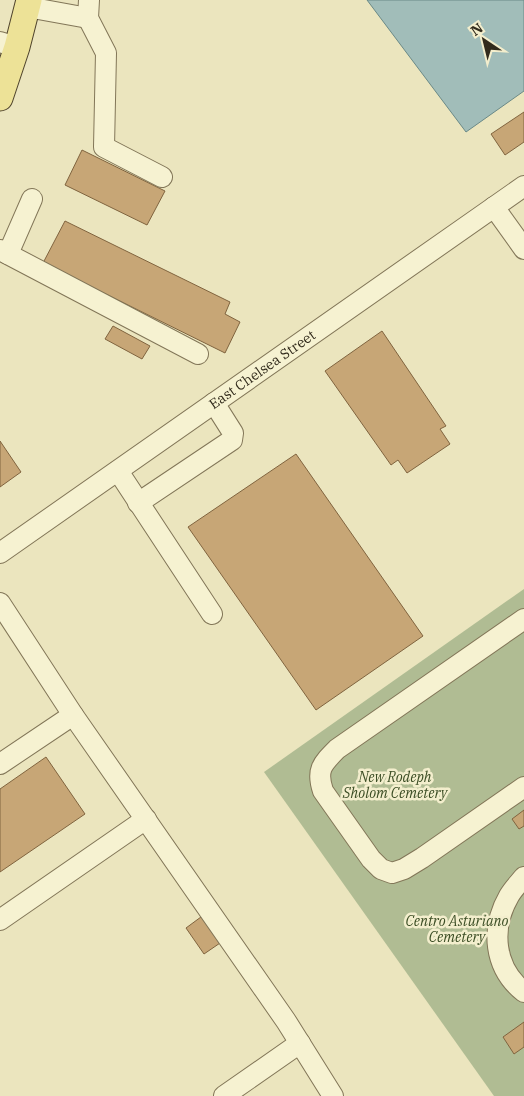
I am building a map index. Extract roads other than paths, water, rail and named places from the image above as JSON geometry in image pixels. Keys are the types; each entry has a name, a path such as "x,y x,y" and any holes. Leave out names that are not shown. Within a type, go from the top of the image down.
{"main road":[{"path":"0,98 9,45 28,4"}],"street":[{"path":"28,4 88,9 106,53 104,147 162,177"},
{"name":"East Chelsea Street","path":"0,553 524,186"},
{"path":"32,199 4,252 198,354"},
{"path":"494,207 524,249"},
{"path":"138,503 232,440 233,433 214,403"},
{"path":"118,471 212,614"},
{"path":"0,603 73,715 286,1021 333,1096"},
{"path":"524,619 337,749 326,760 320,771 319,779 323,791 371,859 381,868 392,873 404,869 422,858 524,786"},
{"path":"0,764 73,715"},
{"path":"0,920 146,819"},
{"path":"524,877 510,896 503,910 497,943 499,956 507,974 524,992"},
{"path":"224,1096 300,1043"}],"water":[{"path":"367,0 524,0 524,91 466,132"}],"park label":[{"name":"New Rodeph Sholom Cemetery","path":"395,786"},
{"name":"Centro Asturiano Cemetery","path":"457,930"}]}
